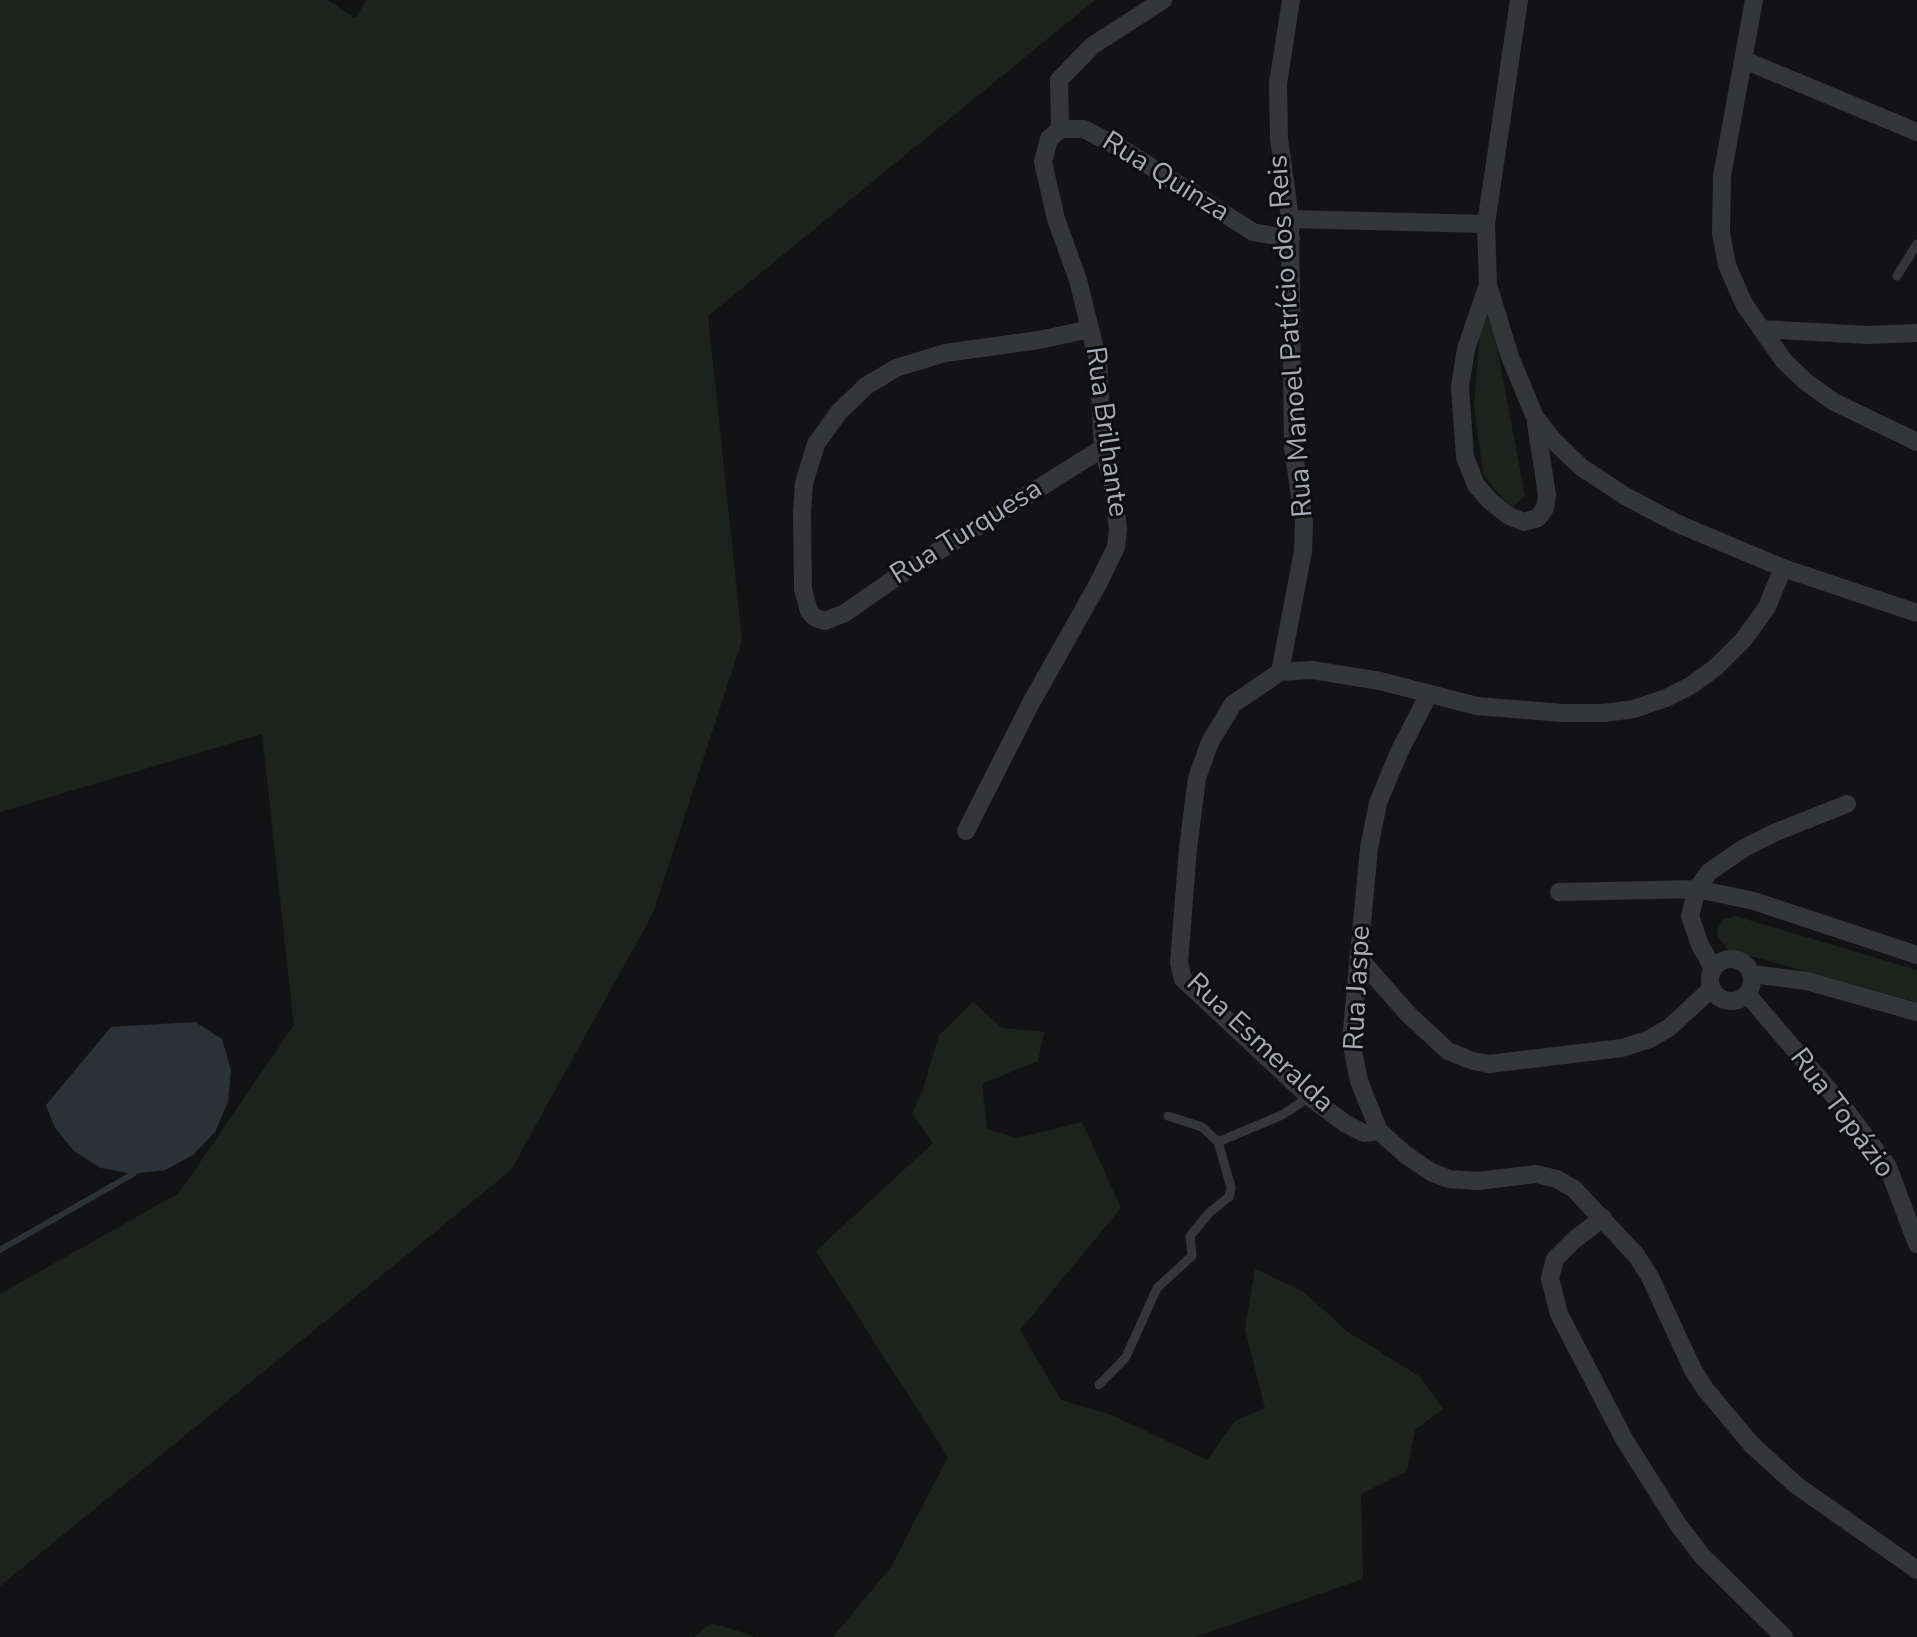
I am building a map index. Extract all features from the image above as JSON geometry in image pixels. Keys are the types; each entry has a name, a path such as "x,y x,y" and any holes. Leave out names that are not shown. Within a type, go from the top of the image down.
{"street":[{"path":"1060,129 1059,80 1092,46 1163,0"},
{"name":"Rua Manoel Patrício dos Reis","path":"1280,672 1301,566 1304,522 1291,419 1291,239 1279,138 1278,83 1291,0"},
{"path":"1488,285 1466,349 1460,387 1465,457 1476,485 1490,501 1509,516 1524,522 1538,518 1545,508 1544,460 1535,417 1510,357 1488,285 1486,224 1519,0"},
{"path":"1754,0 1722,176 1721,233 1727,265 1744,304 1784,361 1824,395 1866,419 1917,442"},
{"path":"1744,60 1917,132"},
{"name":"Rua Quinza","path":"1060,129 1084,129 1139,159 1253,232 1291,239"},
{"name":"Rua Brilhante","path":"966,831 1116,547 1118,529 1113,485 1103,448 1098,361 1078,280 1056,219 1043,162 1049,139 1060,129"},
{"path":"1290,219 1486,224"},
{"name":"Rua Turquesa","path":"1090,329 1039,340 945,353 896,368 866,386 839,412 816,444 804,483 805,599 814,617 832,620 1103,448"},
{"path":"1761,329 1868,335 1917,333"},
{"path":"1535,417 1581,467 1625,496 1676,523 1783,568 1917,613"},
{"path":"1280,672 1312,670 1347,674 1477,706 1563,713 1619,711 1666,698 1715,668 1744,639 1767,607 1783,568"},
{"name":"Rua Esmeralda","path":"1280,672 1233,704 1210,742 1197,778 1179,963 1183,979 1309,1097 1364,1133 1379,1131"},
{"name":"Rua Jaspe","path":"1429,694 1400,750 1378,803 1369,848 1351,1041 1359,1081 1379,1131 1406,1155 1431,1172 1449,1179 1478,1181 1536,1174 1557,1179 1574,1189 1636,1255 1706,1390 1752,1445 1796,1485 1917,1570"},
{"path":"1713,968 1700,945 1690,916 1697,889 1715,867 1744,848 1847,804"},
{"path":"1559,892 1697,889 1754,901 1917,955"},
{"path":"1358,957 1408,1014 1448,1051 1489,1064 1622,1048 1650,1039 1670,1027 1711,989"},
{"path":"1724,959 1744,963 1752,974 1747,994 1735,1001 1721,999 1711,989 1713,968 1724,959"},
{"path":"1752,974 1807,981 1917,1012"},
{"name":"Rua Topázio","path":"1747,994 1841,1104 1888,1167 1917,1244"},
{"path":"1603,1218 1555,1259 1550,1278 1559,1314 1624,1439 1679,1526 1703,1557 1784,1637"}],"lane":[{"path":"1897,276 1917,244"},
{"path":"1218,1142 1282,1115 1309,1097"},
{"path":"1099,1385 1126,1357 1157,1288 1192,1256 1190,1236 1210,1212 1229,1197 1231,1187 1218,1142 1202,1127 1168,1116"}],"shaded area":[{"path":"0,0 327,0 355,18 367,0 1095,0 708,316 742,640 653,913 511,1170 0,1586 0,1294 179,1193 294,1025 262,734 0,812"},
{"path":"1490,311 1525,496 1513,507 1497,493 1483,473 1474,405 1480,332"},
{"path":"1735,916 1917,970 1917,1002 1729,950 1718,937 1717,930 1722,920"},
{"path":"973,1002 1002,1028 1044,1032 1038,1061 982,1084 987,1129 1018,1138 1082,1122 1121,1208 1020,1330 1061,1400 1112,1415 1207,1460 1235,1421 1265,1408 1245,1329 1255,1269 1304,1292 1348,1332 1419,1376 1443,1409 1415,1430 1407,1471 1361,1494 1363,1579 1195,1637 833,1637 891,1567 948,1457 816,1251 933,1143 912,1114 939,1035"},
{"path":"195,1022 222,1039 231,1070 228,1102 215,1132 193,1155 165,1170 133,1174 101,1168 74,1151 55,1128 46,1105 111,1027"},
{"path":"712,1623 753,1636 753,1637 694,1637"}],"waterway":[{"path":"0,1250 133,1174"}]}
